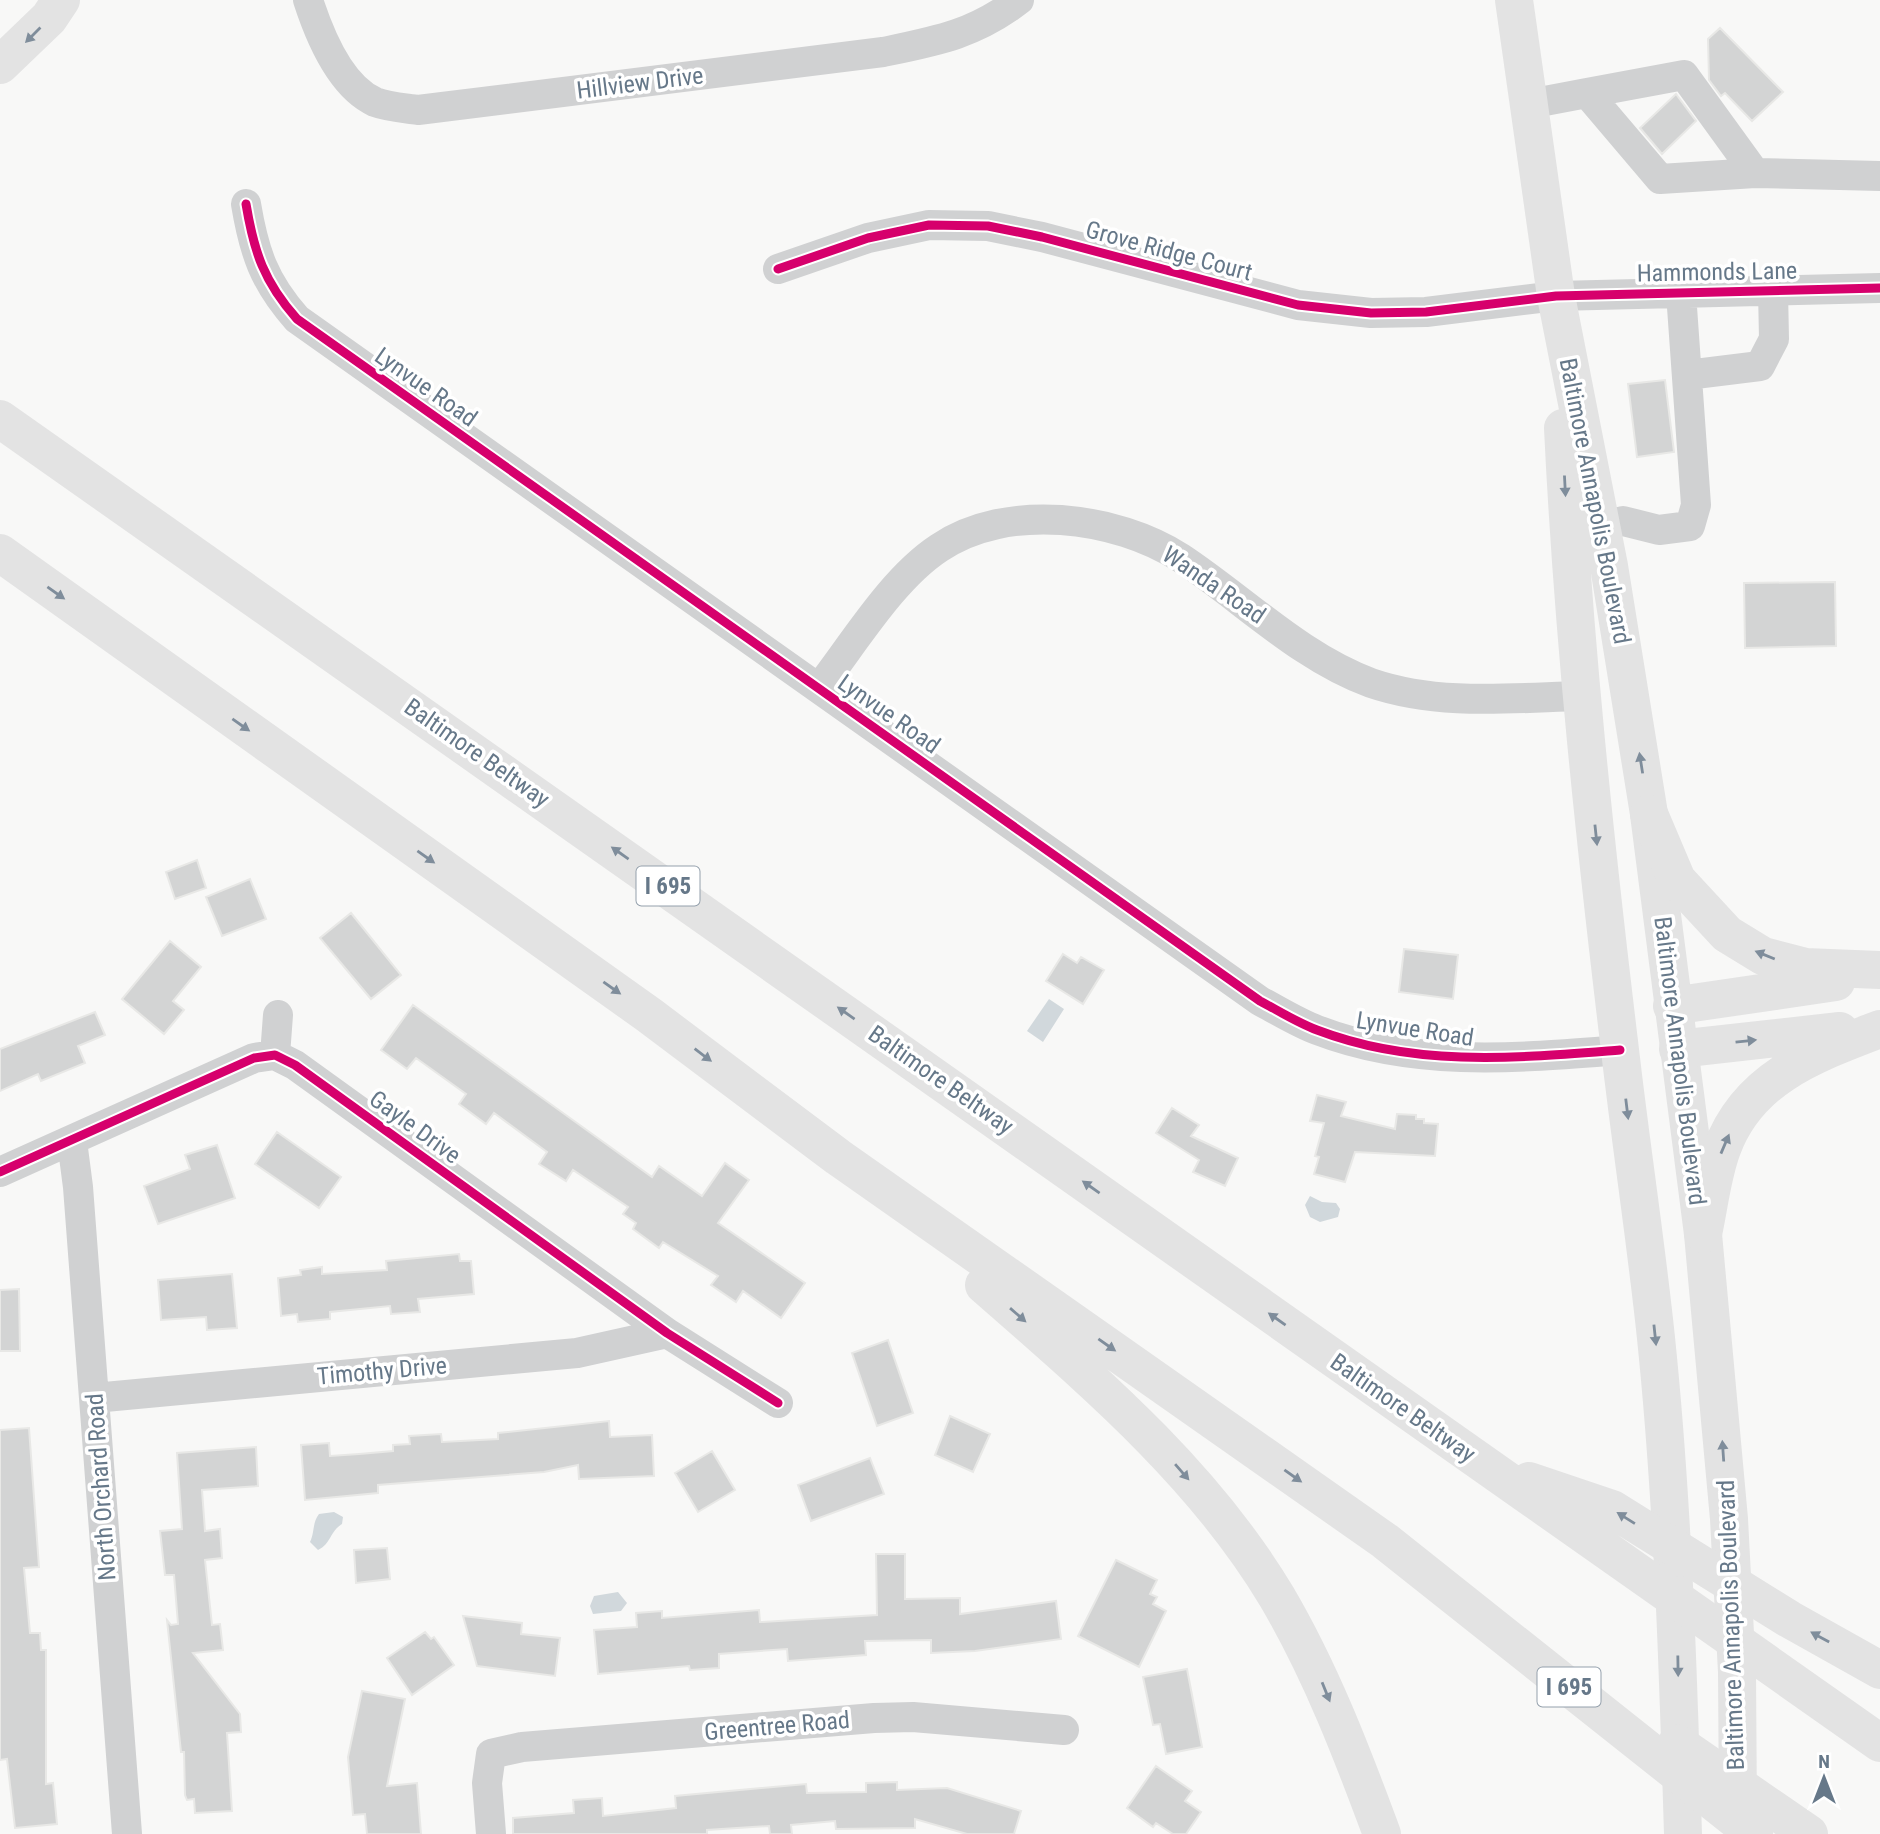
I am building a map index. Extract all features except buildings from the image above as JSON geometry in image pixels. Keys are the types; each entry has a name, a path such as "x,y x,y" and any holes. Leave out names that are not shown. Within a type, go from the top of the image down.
{"main road":[{"path":"0,65 49,18 61,0"},
{"name":"Baltimore Annapolis Boulevard","path":"1514,0 1556,296 1602,526 1649,814 1703,1234 1729,1519 1737,1672 1738,1834"},
{"name":"Baltimore Annapolis Boulevard","path":"1556,296 1570,572 1581,696 1620,1050 1656,1337 1678,1644 1683,1834"},
{"name":"Baltimore Beltway","path":"0,419 1880,1743"},
{"name":"I 695","path":"0,553 649,1014 838,1157 1385,1541 1754,1834"},
{"path":"1649,814 1677,880 1727,934 1763,956 1805,967 1880,970"},
{"path":"1620,1050 1672,1006 1880,976"},
{"path":"1620,1050 1678,1049 1880,1028"},
{"path":"1703,1234 1722,1149 1741,1111 1773,1077 1807,1058 1880,1028"},
{"path":"838,1157 1117,1401 1225,1521 1276,1596 1320,1676 1382,1834"},
{"path":"1487,1466 1612,1509 1789,1619 1880,1670"},
{"path":"1385,1541 1809,1834"}],"street":[{"name":"Hillview Drive","path":"308,0 330,56 354,84 375,102 418,110 883,52 941,40 991,21 1018,0"},
{"path":"1529,104 1684,75 1755,173"},
{"path":"1587,93 1660,179 1755,173 1880,176"},
{"name":"Lynvue Road","path":"246,204 261,269 277,296 296,319 1260,1001 1317,1030 1371,1046 1432,1057 1493,1060 1620,1050"},
{"name":"Grove Ridge Court","path":"778,270 880,235 929,225 988,226 1042,237 1298,305 1371,313 1426,312 1556,296"},
{"name":"Hammonds Lane","path":"1556,296 1880,288"},
{"path":"1687,375 1760,366 1774,339 1773,290"},
{"path":"1602,526 1623,521 1659,530 1690,526 1696,505 1681,293"},
{"name":"Wanda Road","path":"819,688 904,578 940,547 977,530 1022,521 1069,519 1125,531 1179,557 1317,656 1370,682 1418,695 1469,699 1581,696"},
{"path":"0,1172 254,1058 275,1055 278,1014"},
{"name":"Gayle Drive","path":"275,1055 307,1073 667,1333 778,1403"},
{"name":"North Orchard Road","path":"72,1141 127,1834"},
{"name":"Timothy Drive","path":"94,1398 577,1353 667,1333"},
{"name":"Greentree Road","path":"491,1834 487,1783 491,1754 522,1747 874,1718 913,1717 1064,1730"}],"shaded area":[{"path":"1049,999 1064,1009 1043,1042 1027,1031"},
{"path":"1310,1196 1322,1202 1336,1203 1340,1209 1338,1217 1320,1222 1310,1217 1305,1205"},
{"path":"334,1512 343,1517 342,1524 318,1550 310,1542 315,1521 319,1514"},
{"path":"618,1592 627,1603 621,1611 593,1614 590,1606 594,1596"}],"cycle path":[{"path":"246,204 262,266 276,292 297,319 1260,1001 1317,1030 1392,1050 1467,1057 1544,1056 1620,1050"},
{"path":"778,269 868,238 929,225 988,226 1042,237 1298,305 1371,313 1426,312 1556,296 1880,288"},
{"path":"0,1172 254,1058 275,1055 295,1065 667,1333 778,1403"}]}
